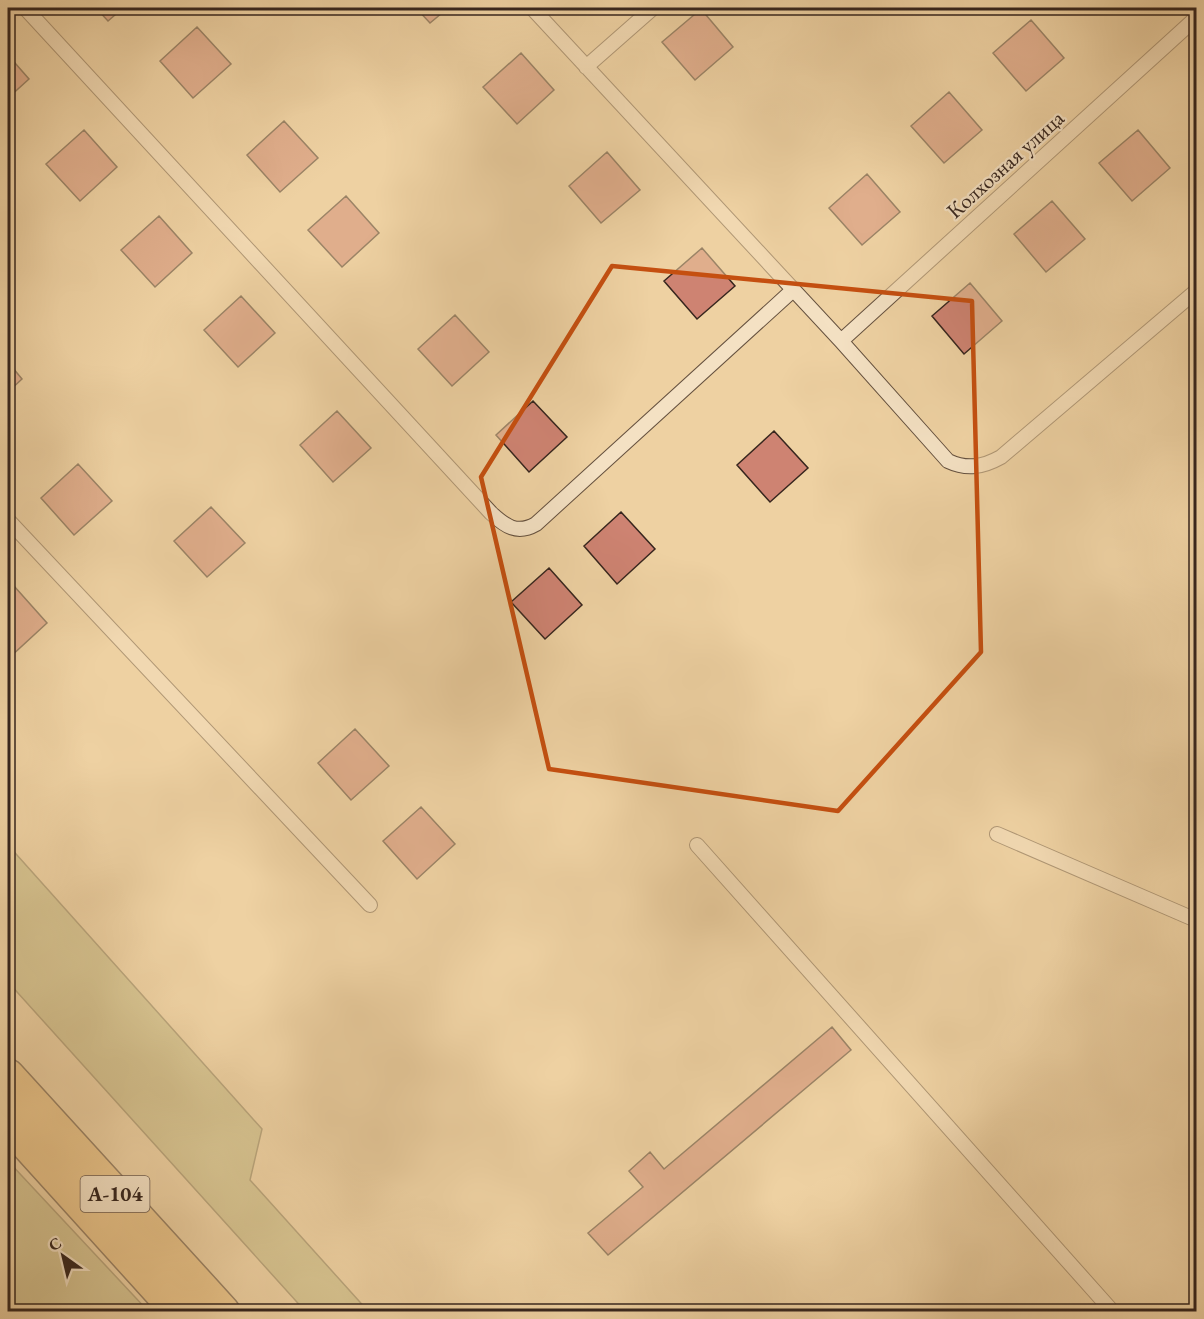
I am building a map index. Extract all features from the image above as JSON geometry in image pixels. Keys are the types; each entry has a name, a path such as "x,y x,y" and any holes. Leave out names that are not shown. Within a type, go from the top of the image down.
{"highway":[{"name":"А-104","path":"8,1076 223,1311"},
{"name":"А-104","path":"8,1122 179,1311"}],"lane":[{"path":"25,8 491,513 504,525 515,530 526,530 536,525 793,290"},
{"path":"532,8 841,341 948,461 961,468 988,465 1001,457 1197,291"},
{"path":"586,67 653,8"},
{"name":"Колхозная улица","path":"841,341 1197,18"},
{"path":"8,520 370,905"},
{"path":"997,834 1197,920"},
{"path":"697,845 1113,1311"}],"highlighted area":[{"path":"612,266 972,301 981,652 838,811 549,769 481,477"}],"shaded area":[{"path":"8,845 262,1129 250,1180 368,1311 305,1311 8,982"},
{"path":"8,1161 148,1311 10,1312 8,1309"}],"building":[{"path":"96,8 123,8 108,21"},
{"path":"416,8 448,8 430,23"},
{"path":"701,9 733,47 695,80 662,42"},
{"path":"1031,20 1064,58 1026,91 993,53"},
{"path":"197,27 231,64 193,98 160,61"},
{"path":"521,53 554,90 517,124 483,87"},
{"path":"8,55 29,79 8,98"},
{"path":"949,92 982,130 944,163 911,126"},
{"path":"284,121 318,158 280,192 247,155"},
{"path":"84,130 117,167 80,201 46,164"},
{"path":"1138,130 1170,168 1132,201 1099,163"},
{"path":"607,152 640,190 601,223 569,186"},
{"path":"867,174 900,212 862,245 829,208"},
{"path":"346,196 379,233 342,267 308,230"},
{"path":"1052,201 1085,239 1046,272 1014,234"},
{"path":"159,216 192,253 155,287 121,250"},
{"path":"702,248 735,286 697,319 664,281"},
{"path":"970,283 1002,321 964,354 932,316"},
{"path":"241,296 275,333 238,367 204,330"},
{"path":"455,315 489,352 452,386 418,349"},
{"path":"8,362 22,379 8,392"},
{"path":"533,401 567,437 529,472 496,435"},
{"path":"337,411 371,448 333,482 300,445"},
{"path":"774,431 808,468 770,502 737,465"},
{"path":"78,464 112,501 74,535 41,498"},
{"path":"211,507 245,543 207,577 174,541"},
{"path":"621,512 655,549 617,584 584,546"},
{"path":"549,568 582,605 545,639 511,602"},
{"path":"14,586 47,623 10,657 8,654 8,592"},
{"path":"355,729 389,766 351,800 318,763"},
{"path":"421,807 455,844 417,879 383,841"},
{"path":"832,1027 851,1050 608,1255 588,1233 643,1187 629,1171 650,1152 664,1169"}]}
